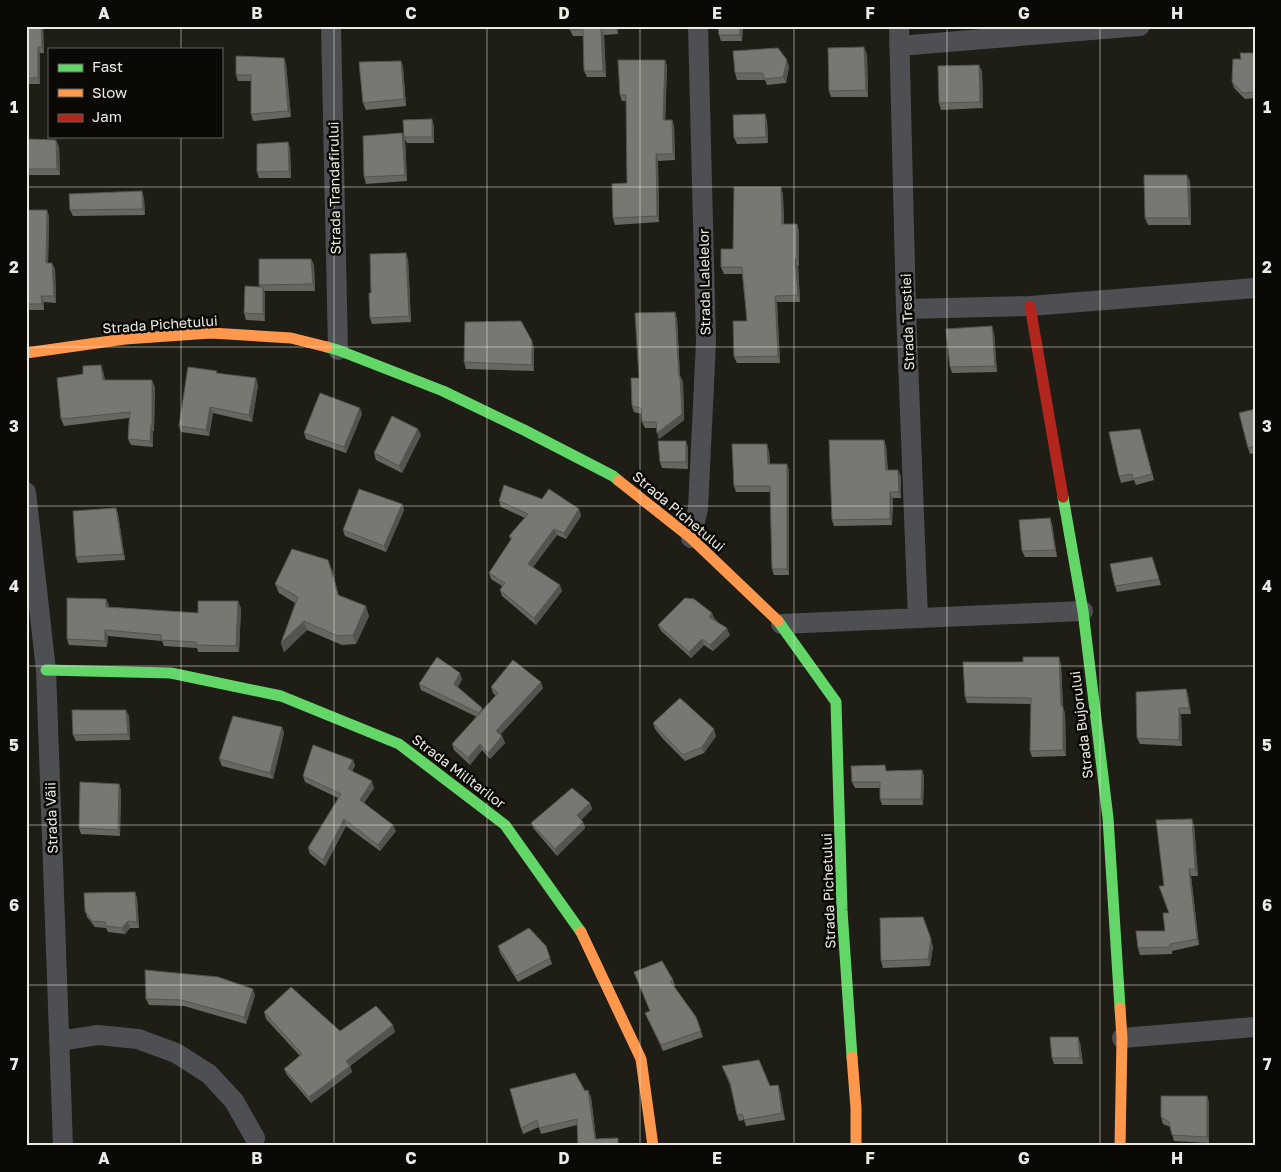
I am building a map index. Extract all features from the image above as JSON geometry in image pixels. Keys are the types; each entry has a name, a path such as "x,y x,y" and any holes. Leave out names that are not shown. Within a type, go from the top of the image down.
{"street":[{"name":"Strada Trandafirului","path":"331,26 338,350"},
{"name":"Strada Lalelelor","path":"691,538 698,509 706,342 698,26"},
{"path":"899,36 1140,26"},
{"name":"Strada Trestiei","path":"899,36 906,309 918,618"},
{"path":"906,309 1030,306 1255,288"},
{"name":"Strada Bujorului","path":"1030,306 1083,611 1108,818 1122,1038 1120,1146"},
{"name":"Strada Pichetului","path":"26,353 125,339 211,333 291,338 338,350 443,391 613,476 691,538 781,624 836,702 842,910 856,1108 856,1146"},
{"name":"Strada Văii","path":"26,492 46,670 63,1146"},
{"path":"781,624 1083,611"},
{"name":"Strada Militarilor","path":"46,670 171,672 282,696 399,744 506,825 583,935 641,1059 653,1146"},
{"path":"1122,1038 1255,1028"},
{"path":"59,1041 98,1035 138,1039 176,1053 209,1074 222,1087 234,1101 255,1138"}],"building":[{"path":"26,26 41,26 42,47 38,47 38,78 26,78"},
{"path":"570,26 615,26 615,28 601,29 603,71 584,71 583,29 570,30"},
{"path":"718,26 740,26 740,35 719,35"},
{"path":"864,47 866,90 829,91 828,48"},
{"path":"778,48 787,60 783,77 764,79 763,73 735,73 733,51"},
{"path":"1240,53 1255,53 1255,92 1243,93 1232,82 1233,59 1241,59"},
{"path":"236,56 284,58 288,111 251,114 251,75 236,75"},
{"path":"618,60 665,60 663,120 672,120 673,154 656,154 657,216 613,218 612,184 627,183 626,95 620,95"},
{"path":"401,61 404,99 363,103 359,62"},
{"path":"979,65 980,102 939,103 938,66"},
{"path":"765,114 766,137 734,138 733,115"},
{"path":"432,119 432,137 404,137 403,120"},
{"path":"402,133 405,175 364,177 363,136"},
{"path":"26,139 56,140 57,169 26,169"},
{"path":"288,142 289,171 257,172 257,144"},
{"path":"1144,175 1187,175 1189,218 1145,218"},
{"path":"734,187 781,187 782,224 797,224 797,259 795,259 798,295 775,296 778,356 734,357 733,321 747,321 742,267 721,267 721,249 733,249"},
{"path":"142,191 143,209 70,210 69,194"},
{"path":"26,210 47,210 46,263 52,263 54,296 41,296 42,304 26,304"},
{"path":"406,253 409,316 370,318 370,254"},
{"path":"259,259 311,259 313,284 259,285"},
{"path":"245,286 263,287 263,314 244,313"},
{"path":"675,312 682,414 657,433 656,422 642,422 641,408 632,406 631,378 639,378 635,313"},
{"path":"521,321 532,341 532,365 464,362 465,322"},
{"path":"992,326 995,366 950,367 946,329"},
{"path":"101,365 103,380 152,380 150,441 128,439 130,412 61,419 57,378 83,374 83,366"},
{"path":"188,367 256,378 249,415 210,407 206,430 179,426"},
{"path":"320,393 360,408 344,447 304,433"},
{"path":"1255,409 1255,446 1248,448 1239,413"},
{"path":"392,416 418,429 399,466 374,453"},
{"path":"1140,429 1152,474 1133,479 1132,474 1119,476 1109,432"},
{"path":"829,440 884,440 886,470 898,470 899,492 890,492 890,519 832,520"},
{"path":"658,441 686,441 686,462 660,462"},
{"path":"732,444 767,444 768,464 787,464 787,569 772,569 770,486 734,486"},
{"path":"504,485 542,499 549,489 579,509 564,533 554,529 528,564 560,585 534,618 500,590 505,583 489,573 512,538 509,536 528,514 499,501"},
{"path":"359,489 402,504 384,546 343,530"},
{"path":"116,508 123,554 76,557 73,511"},
{"path":"1050,518 1055,550 1022,551 1019,520"},
{"path":"292,549 328,560 338,595 366,606 353,635 338,636 304,621 281,643 298,597 275,584"},
{"path":"1152,557 1159,579 1115,586 1110,564"},
{"path":"67,598 106,599 106,607 198,613 198,601 238,601 236,646 196,645 196,642 161,640 161,635 105,630 105,641 67,639"},
{"path":"685,598 694,599 712,613 709,617 727,628 710,645 702,639 689,652 658,625"},
{"path":"437,657 460,673 454,684 482,708 479,713 419,684"},
{"path":"1023,657 1059,657 1061,706 1063,706 1063,750 1030,751 1031,698 965,697 963,662 1023,662"},
{"path":"513,660 541,682 496,731 502,736 488,753 480,744 468,758 452,744 498,693 491,687"},
{"path":"1186,689 1189,708 1179,708 1179,740 1137,738 1136,692"},
{"path":"680,698 714,729 702,747 683,755 653,723"},
{"path":"72,710 126,710 128,734 73,735"},
{"path":"233,716 282,727 270,773 219,759"},
{"path":"313,745 353,760 348,769 372,781 360,800 393,825 378,845 344,819 323,860 308,848 341,794 303,776"},
{"path":"885,765 886,771 922,770 921,799 880,799 880,782 852,782 851,766"},
{"path":"80,782 119,784 118,830 79,828"},
{"path":"572,788 590,803 577,815 583,822 555,849 531,823"},
{"path":"1192,819 1195,869 1189,869 1197,939 1170,944 1170,947 1138,948 1136,931 1165,931 1163,913 1169,913 1159,886 1164,886 1156,820"},
{"path":"135,892 137,922 128,921 122,928 106,926 105,922 92,921 85,911 84,893"},
{"path":"923,917 931,939 928,959 881,961 880,918"},
{"path":"529,928 546,946 550,958 516,976 498,946"},
{"path":"662,961 673,980 670,981 696,1017 701,1031 661,1045 645,1013 650,1011 634,972"},
{"path":"145,970 218,977 253,989 244,1017 181,1000 146,999"},
{"path":"291,987 340,1031 376,1006 393,1025 346,1061 350,1066 309,1097 284,1069 302,1054 264,1012"},
{"path":"1050,1037 1078,1037 1080,1058 1052,1058"},
{"path":"759,1060 770,1086 778,1085 782,1113 744,1120 742,1114 737,1115 730,1082 722,1066"},
{"path":"575,1073 585,1091 588,1090 595,1139 618,1138 618,1146 578,1146 577,1119 539,1128 537,1120 521,1128 510,1089"},
{"path":"1161,1096 1207,1096 1207,1137 1172,1135 1169,1122 1161,1117"}],"traffic: fast":[{"path":"327,347 443,391 524,430 613,476 619,481"},
{"path":"1063,497 1083,611 1108,818 1120,1008"},
{"path":"778,621 836,702 842,910 852,1057"},
{"path":"46,670 171,673 281,696 399,744 505,825 581,932"}],"traffic: slow":[{"path":"26,353 125,339 211,333 291,338 327,347"},
{"path":"619,481 691,538 778,621"},
{"path":"581,932 641,1059 653,1146"},
{"path":"1120,1008 1122,1038 1120,1146"},
{"path":"852,1057 856,1108 856,1146"}],"traffic: jam":[{"path":"1030,306 1063,497"}]}
